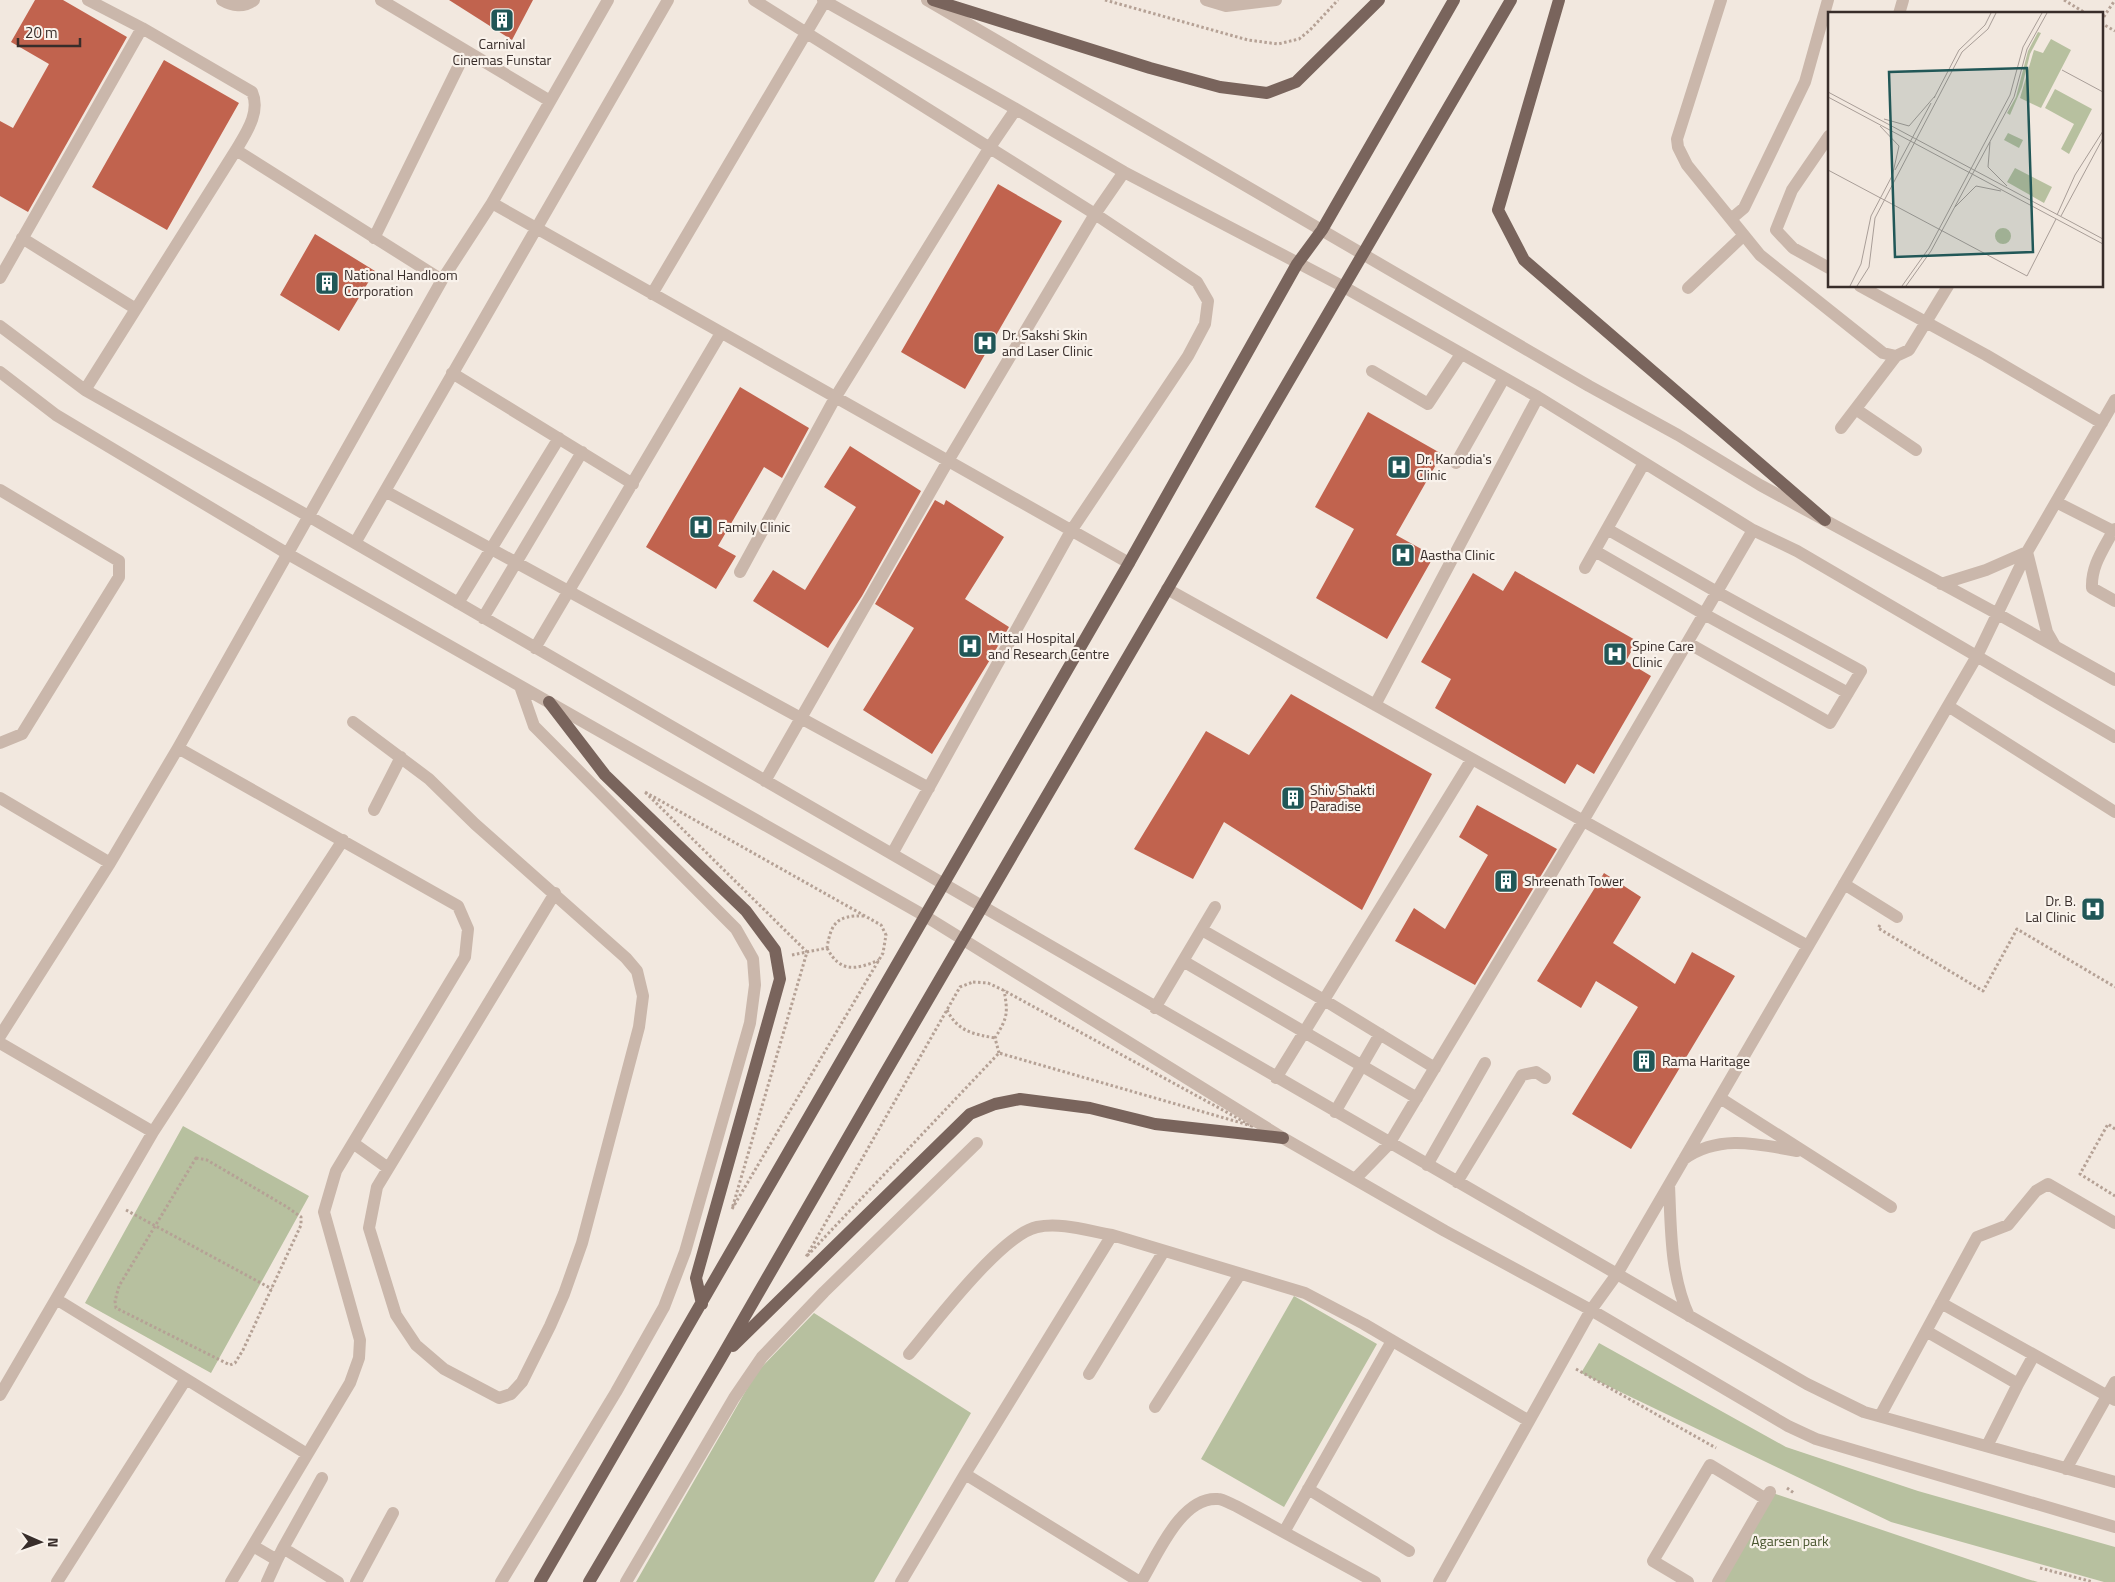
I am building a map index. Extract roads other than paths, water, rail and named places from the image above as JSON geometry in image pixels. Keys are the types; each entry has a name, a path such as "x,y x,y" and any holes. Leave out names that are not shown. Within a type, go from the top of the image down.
{"main road":[{"path":"933,0 1150,68 1220,87 1267,93 1296,82 1379,0"},
{"path":"540,1582 1129,563 1297,264 1322,230 1454,0"},
{"path":"589,1582 1511,0"},
{"path":"1560,0 1498,210 1524,260 1825,520"},
{"path":"549,702 605,775 746,911 775,950 780,979 696,1278 702,1304"},
{"path":"721,1358 970,1114 995,1104 1020,1099 1050,1102 1090,1108 1155,1124 1283,1138"}],"street":[{"path":"85,390 236,150 252,122 256,100 252,92 142,28 88,0"},
{"path":"222,0 232,5 249,4 254,0"},
{"path":"381,0 550,101"},
{"path":"0,1036 110,863 178,748 442,280 492,203 608,0"},
{"path":"355,543 668,0"},
{"path":"754,0 808,32 1095,214 1196,282 1208,301 1205,324 1188,356 1071,530 892,854"},
{"path":"927,0 1589,386 1678,435 1760,485 2115,680"},
{"path":"1206,0 1226,6 1276,0"},
{"path":"1721,0 1677,139 1678,147 1687,165 1760,255 1878,350 1896,356"},
{"path":"1731,219 1744,208 1805,82 1828,0"},
{"path":"652,294 808,32 824,1 1016,108 1124,172 1344,287 1538,397 1753,530 1797,551 2115,737"},
{"path":"0,278 142,28"},
{"path":"374,238 466,51"},
{"path":"740,572 836,398 990,147 1016,108"},
{"path":"1828,137 1792,190 1776,230 1793,248 1828,267"},
{"path":"236,150 442,280"},
{"path":"765,781 948,461 1095,214 1124,172"},
{"path":"492,203 1129,563"},
{"path":"1688,288 1744,235"},
{"path":"22,238 136,309"},
{"path":"1864,288 1986,355 2102,423"},
{"path":"1842,428 1896,356 1909,350 1947,288"},
{"path":"0,326 85,390 310,517 1389,1144 1807,1384 1864,1412 2115,1482"},
{"path":"535,648 721,333"},
{"path":"1372,371 1428,404 1461,354"},
{"path":"0,372 56,415 288,554 925,916 1283,1138 1591,1310 1788,1426 1816,1439 2115,1527"},
{"path":"452,373 633,484"},
{"path":"1456,464 1504,378"},
{"path":"1375,705 1538,397"},
{"path":"1439,1582 1591,1310 1617,1274 1977,656 1996,613 2027,552 2115,400"},
{"path":"1857,410 1916,450"},
{"path":"458,603 559,438"},
{"path":"483,618 582,452"},
{"path":"1585,568 1644,463"},
{"path":"0,490 119,561 119,577 22,734 0,743"},
{"path":"386,491 929,788"},
{"path":"2056,502 2114,530 2095,564 2092,588 2115,602"},
{"path":"1607,529 1861,671 1830,723 1688,642"},
{"path":"1355,1179 1389,1144 1583,821 1753,530"},
{"path":"1595,551 1704,614 1848,693"},
{"path":"1941,584 1986,570 2027,552"},
{"path":"2027,552 2047,632 2055,646"},
{"path":"1167,589 1808,946"},
{"path":"501,1582 616,1392 664,1307 685,1252 702,1197 750,1023 755,985 753,959 736,929 534,726 520,686"},
{"path":"1948,706 2115,812"},
{"path":"353,722 429,779 475,824 538,880 556,893 626,958 637,971 643,996 638,1026 582,1243 550,1326 522,1382 511,1394 499,1398 444,1369 416,1345 396,1316 369,1228 376,1187 556,893"},
{"path":"178,748 458,906 468,929 465,957 336,1171 324,1212 360,1340 359,1358 350,1383 231,1582"},
{"path":"374,810 401,757"},
{"path":"1276,1078 1472,759"},
{"path":"0,798 110,863"},
{"path":"0,1395 153,1132 343,840"},
{"path":"1844,884 1892,914"},
{"path":"1155,1008 1215,907"},
{"path":"1202,930 1324,1000 1435,1068"},
{"path":"1183,961 1417,1098"},
{"path":"1335,1112 1380,1034"},
{"path":"0,1043 153,1132"},
{"path":"1427,1165 1485,1063"},
{"path":"1457,1182 1522,1075 1536,1072 1545,1078"},
{"path":"1720,1098 1891,1207"},
{"path":"1684,1159 1694,1152 1726,1143 1745,1142 1802,1151"},
{"path":"353,1143 388,1168"},
{"path":"626,1582 734,1398 762,1357 824,1292 977,1143"},
{"path":"1880,1416 1977,1237 2008,1225 2036,1191 2048,1184 2115,1223"},
{"path":"1669,1185 1673,1260 1681,1299 1689,1316"},
{"path":"909,1354 991,1258 1015,1237 1036,1227 1057,1225 1112,1235 1305,1293 1392,1340 1529,1421"},
{"path":"902,1582 964,1474 1112,1235"},
{"path":"1089,1374 1164,1251"},
{"path":"1155,1407 1240,1274"},
{"path":"56,1299 307,1454"},
{"path":"1941,1303 2111,1398"},
{"path":"1926,1331 2018,1384"},
{"path":"1284,1532 1392,1340"},
{"path":"1986,1446 2034,1355"},
{"path":"57,1582 186,1379"},
{"path":"2066,1469 2111,1398 2115,1382"},
{"path":"1688,1582 1653,1561 1710,1465 1768,1495 1718,1582"},
{"path":"964,1474 1141,1582 1178,1518 1192,1507 1203,1502 1218,1499 1236,1506 1375,1582"},
{"path":"267,1582 283,1548 322,1478"},
{"path":"1308,1489 1409,1551"},
{"path":"356,1582 393,1514"},
{"path":"253,1546 277,1560"},
{"path":"283,1548 338,1582"}],"place":[{"name":"Carnival Cinemas Funstar","path":"502,20"},
{"name":"National Handloom Corporation","path":"327,283"},
{"name":"Dr. Sakshi Skin and Laser Clinic","path":"985,343"},
{"name":"Dr. Kanodia's Clinic","path":"1399,467"},
{"name":"Family Clinic","path":"701,527"},
{"name":"Aastha Clinic","path":"1403,555"},
{"name":"Mittal Hospital and Research Centre","path":"970,646"},
{"name":"Spine Care Clinic","path":"1615,654"},
{"name":"Shiv Shakti Paradise","path":"1293,798"},
{"name":"Shreenath Tower","path":"1506,881"},
{"name":"Dr. B. Lal Clinic","path":"2093,909"},
{"name":"Rama Haritage","path":"1644,1061"}],"park label":[{"name":"Agarsen park","path":"1790,1541"}]}
